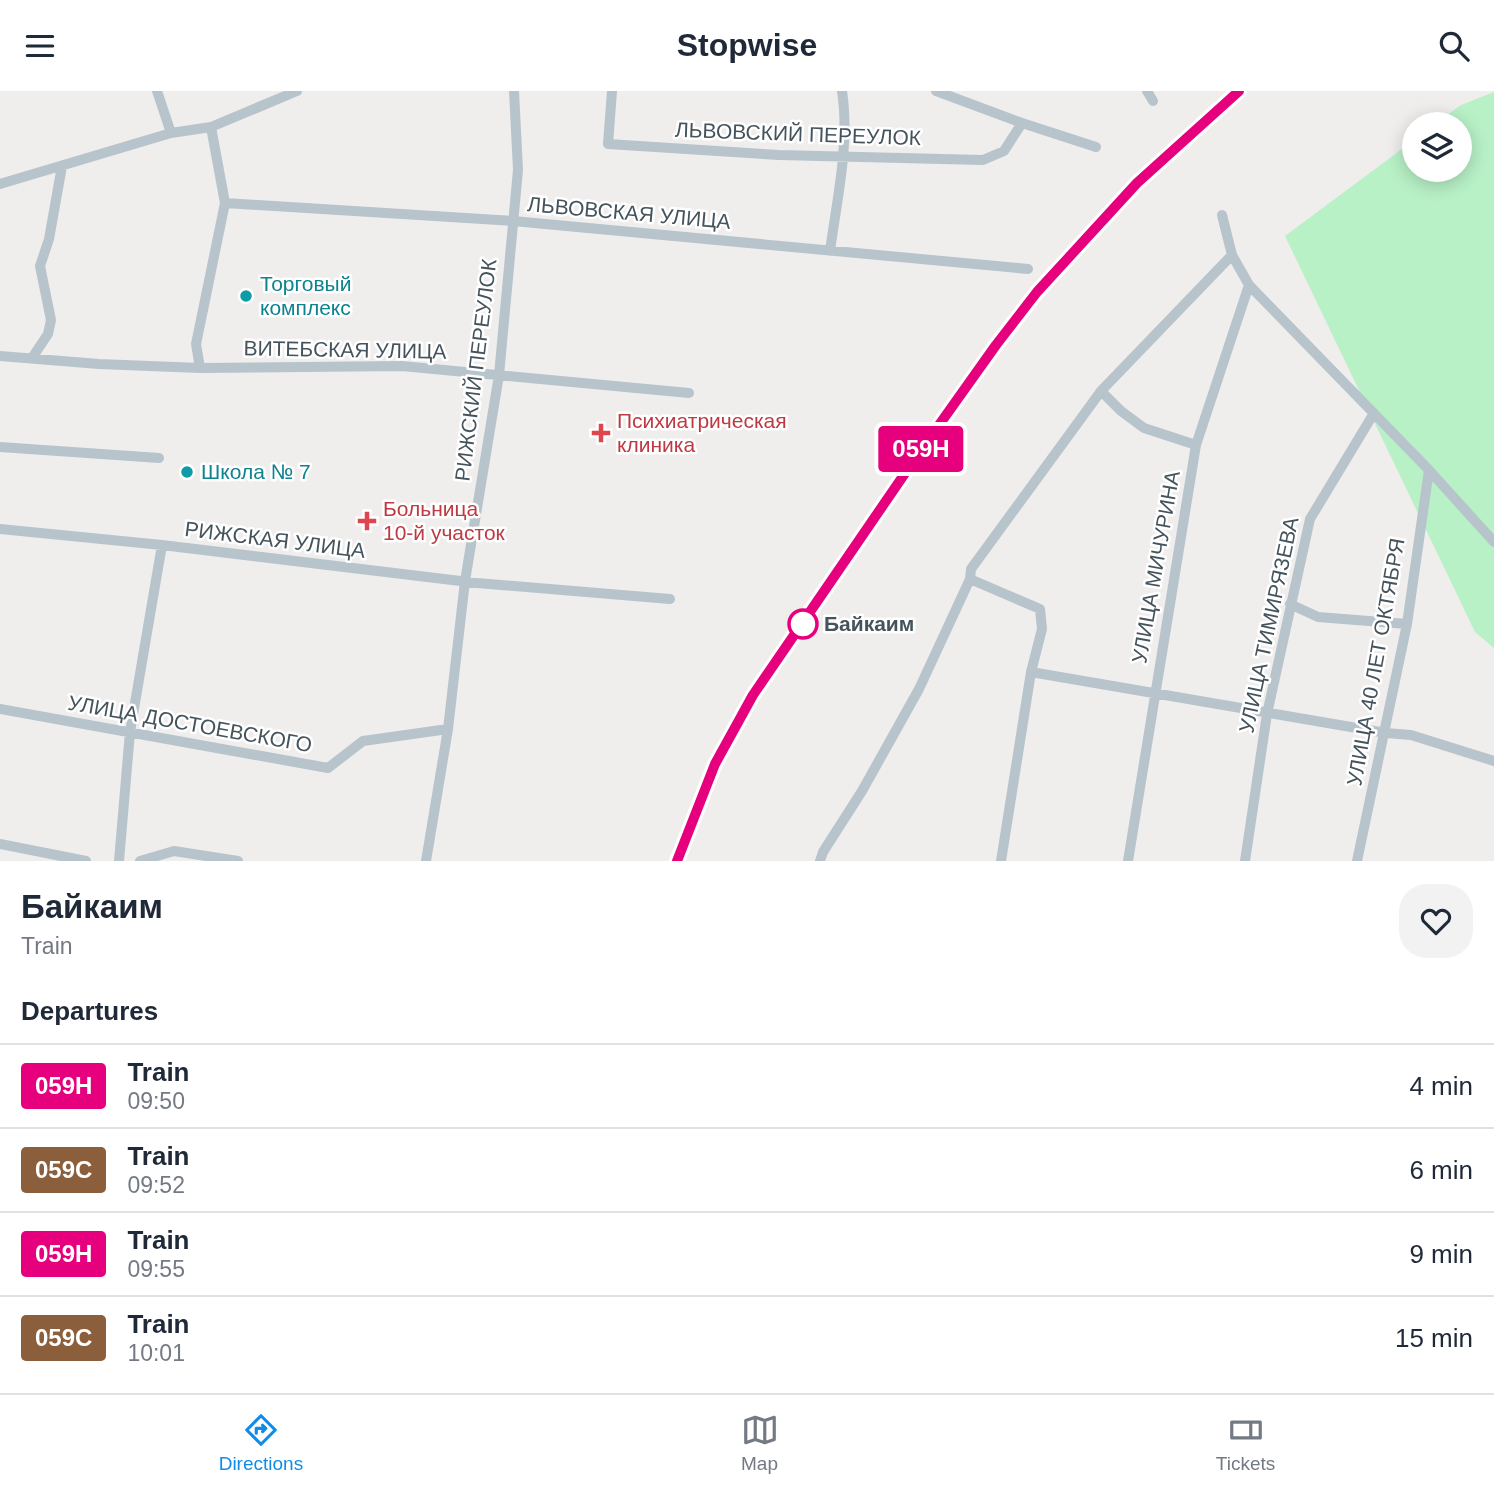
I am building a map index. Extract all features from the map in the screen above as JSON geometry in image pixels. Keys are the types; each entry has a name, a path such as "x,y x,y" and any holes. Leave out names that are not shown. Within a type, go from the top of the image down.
{"street":[{"path":"158,91 171,133"},
{"path":"0,184 171,133 211,127 297,91"},
{"name":"РИЖСКИЙ ПЕРЕУЛОК","path":"426,861 448,729 465,581 499,375 518,170 514,91"},
{"name":"ЛЬВОВСКИЙ ПЕРЕУЛОК","path":"611,91 608,144 842,157 983,160 1004,151 1022,123"},
{"path":"830,251 842,157 842,91"},
{"path":"936,91 1096,147"},
{"path":"1147,91 1153,101"},
{"path":"200,368 196,344 225,203 211,127"},
{"path":"32,358 48,334 51,320 40,266 49,239 62,166"},
{"name":"ЛЬВОВСКАЯ УЛИЦА","path":"225,203 513,221 1028,269"},
{"path":"1222,215 1232,255 1249,285 1429,470 1494,542"},
{"path":"820,861 822,852 862,791 919,689 970,579 971,569 1101,391 1232,255"},
{"name":"УЛИЦА МИЧУРИНА","path":"1128,861 1196,445 1249,285"},
{"name":"ВИТЕБСКАЯ УЛИЦА","path":"0,356 200,368 402,366 689,393"},
{"path":"1101,391 1121,411 1144,428 1196,445"},
{"name":"УЛИЦА ТИМИРЯЗЕВА","path":"1245,861 1267,714 1310,519 1374,413"},
{"path":"0,447 159,458"},
{"name":"УЛИЦА 40 ЛЕТ ОКТЯБРЯ","path":"1357,861 1407,624 1429,470"},
{"name":"РИЖСКАЯ УЛИЦА","path":"0,529 162,545 465,581 670,599"},
{"path":"119,861 130,732 162,545"},
{"path":"970,579 1040,609 1042,629 1031,672 1001,861"},
{"path":"1290,604 1318,617 1407,624"},
{"path":"1031,672 1267,714 1411,735 1494,761"},
{"name":"УЛИЦА ДОСТОЕВСКОГО","path":"0,709 328,768 363,741 448,729"},
{"path":"0,843 86,861"},
{"path":"140,861 174,851 235,861"}],"green space":[{"path":"1494,92 1494,648 1475,632 1285,236 1402,149 1402,182 1472,182 1472,112 1451,112 1461,105"}],"railway":[{"path":"677,861 715,764 753,695 996,345 1036,292 1152,168 1239,91"}],"train":[{"name":"059Н","path":"677,861 715,764 753,695 996,345 1037,292 1137,183 1239,91"}],"place":[{"name":"Торговый комплекс","path":"246,296"},
{"name":"Психиатрическая клиника","path":"601,433"},
{"name":"Школа № 7","path":"187,472"},
{"name":"Больница 10-й участок","path":"367,521"},
{"name":"Байкаим","path":"803,624"}]}
